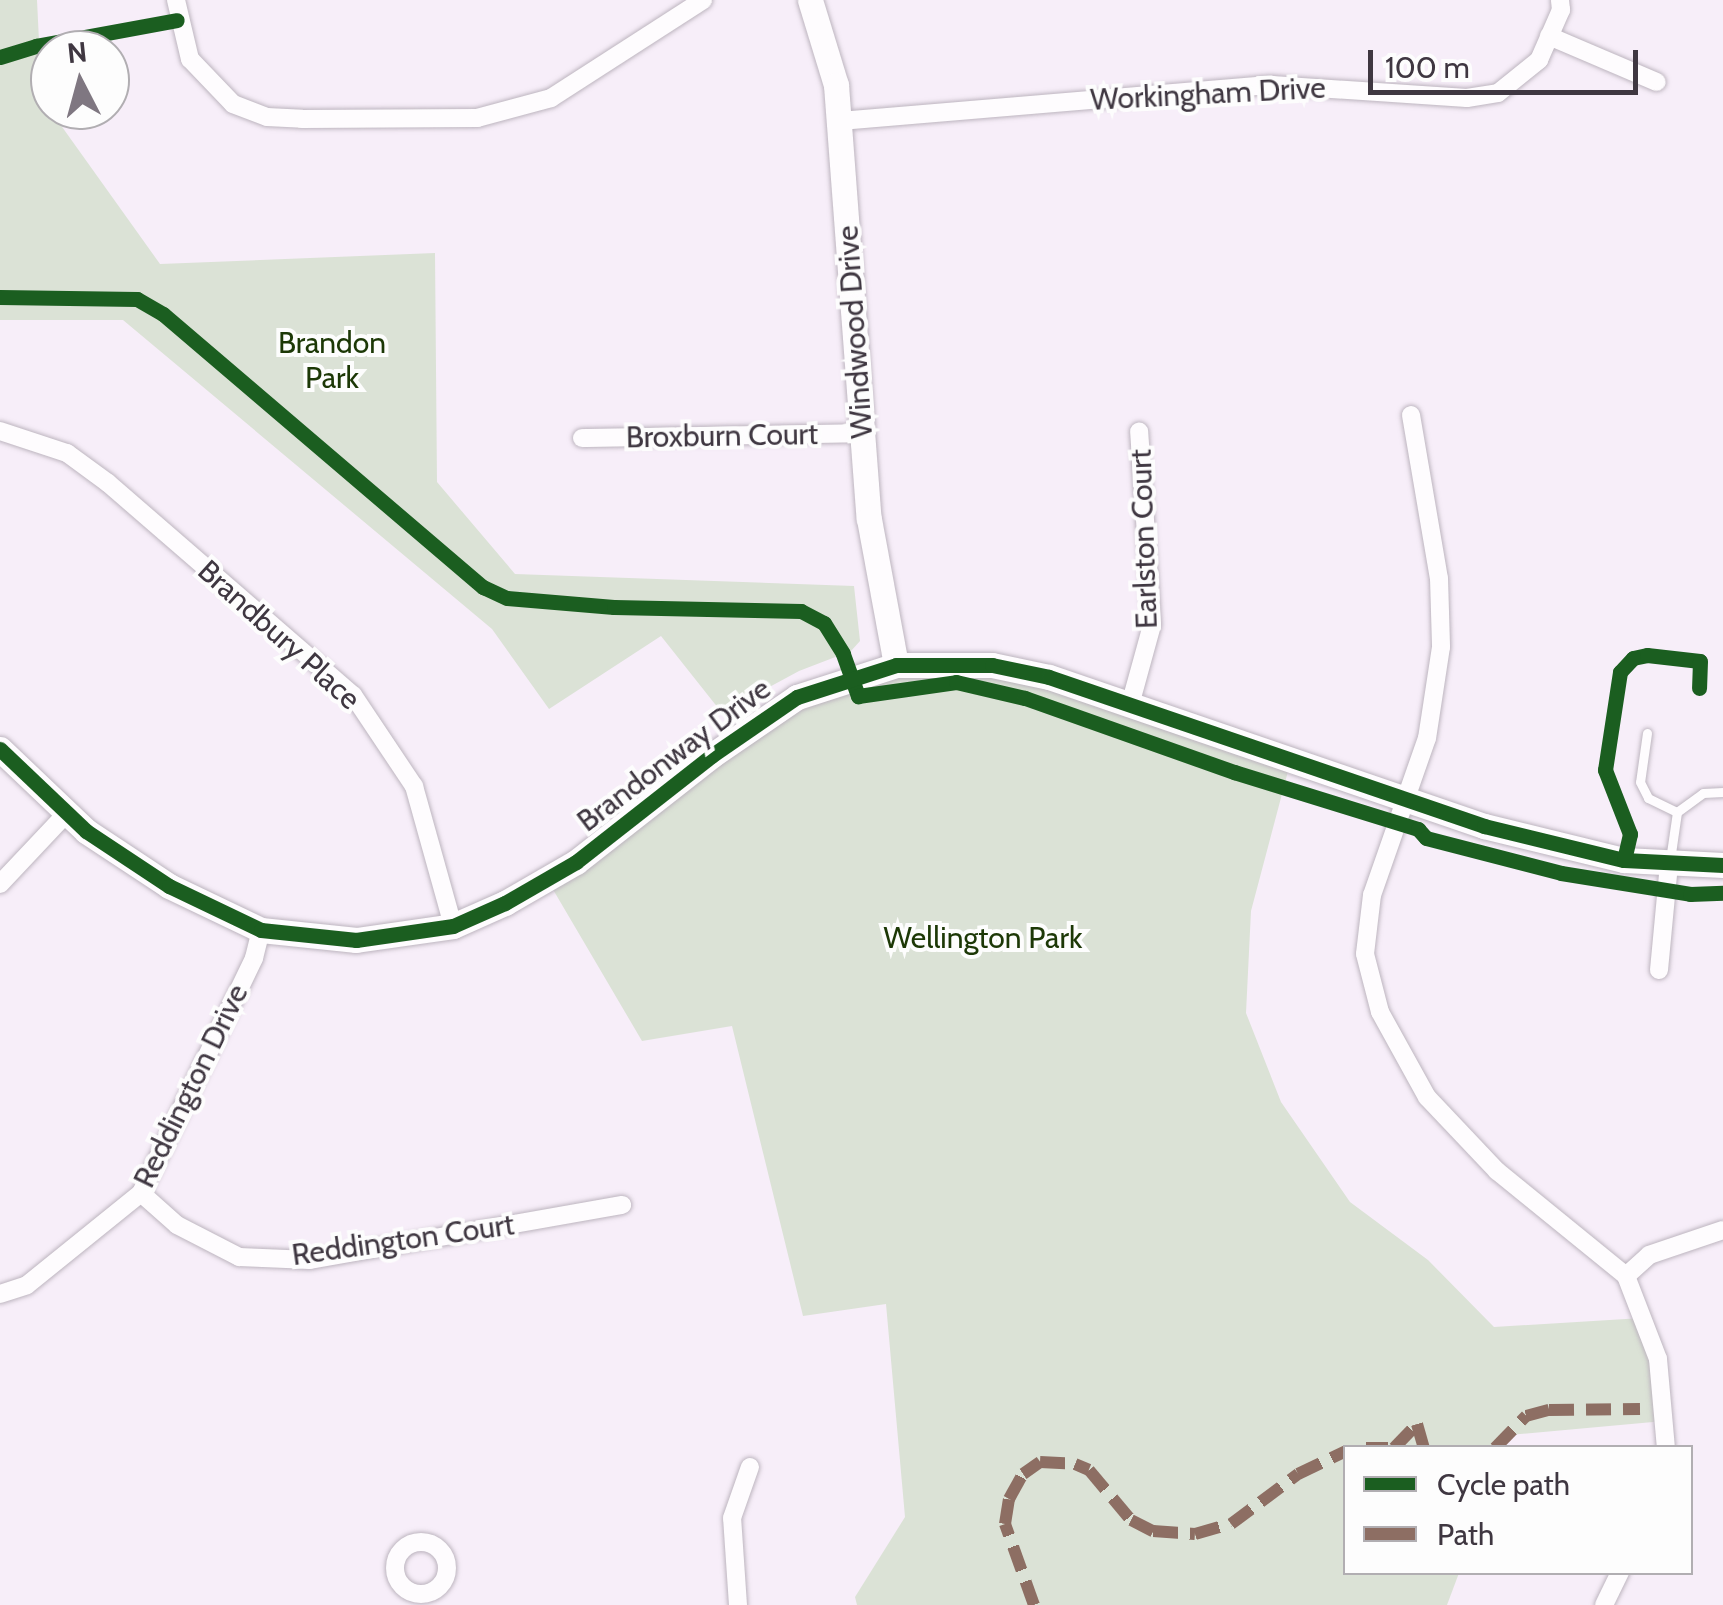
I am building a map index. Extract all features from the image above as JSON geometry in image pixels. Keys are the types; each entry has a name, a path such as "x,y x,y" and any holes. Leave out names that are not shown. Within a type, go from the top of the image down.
{"street":[{"path":"176,0 177,20 190,59 233,104 267,117 302,120 477,118 551,98 703,0"},
{"name":"Windwood Drive","path":"810,0 836,84 869,520 896,666"},
{"name":"Workingham Drive","path":"840,121 1272,85 1467,98 1498,93 1521,78 1538,60 1561,10 1560,0"},
{"path":"1550,36 1657,82"},
{"path":"1411,416 1439,578 1441,647 1427,738 1372,894 1365,954 1380,1012 1428,1097 1497,1171 1626,1276 1658,1360 1666,1445"},
{"name":"Brandbury Place","path":"0,431 67,453 108,482 353,695 414,786 453,926"},
{"name":"Earlston Court","path":"1130,705 1152,624 1139,431"},
{"name":"Broxburn Court","path":"582,438 862,434"},
{"name":"Brandonway Drive","path":"0,750 66,814 168,886 261,930 356,940 453,926 548,881 711,756 797,697 896,666 992,665 1048,677 1484,826 1624,860 1723,865"},
{"path":"0,884 66,814"},
{"path":"1659,970 1669,865"},
{"name":"Reddington Drive","path":"0,1294 26,1285 142,1194 254,958 261,930"},
{"name":"Reddington Court","path":"142,1194 177,1225 239,1257 310,1260 622,1205"},
{"path":"1626,1276 1649,1254 1723,1230"},
{"path":"738,1605 732,1518 750,1467"},
{"path":"1604,1605 1619,1575"}],"lane":[{"path":"1647,733 1640,782 1648,798 1676,812"},
{"path":"1669,865 1676,812 1703,793 1723,792"}],"green space":[{"name":"Brandon Park","path":"0,0 37,0 38,30 30,30 30,130 64,130 160,264 435,253 437,482 515,574 854,586 860,641 851,651 799,671 751,697 726,718 661,636 549,709 492,629 123,320 0,320"},
{"name":"Wellington Park","path":"992,665 1291,760 1251,911 1246,1013 1281,1102 1350,1202 1428,1260 1494,1327 1642,1318 1664,1421 1509,1435 1505,1445 1343,1445 1343,1575 1458,1575 1447,1605 857,1605 855,1597 905,1517 886,1304 803,1316 732,1026 642,1041 548,881 797,697 880,670"}],"marked path":[{"path":"1498,1445 1526,1416 1549,1410 1640,1409"},
{"path":"1397,1445 1417,1424 1423,1445"},
{"path":"1034,1605 1005,1524 1009,1499 1023,1474 1040,1462 1075,1464 1089,1470 1131,1520 1153,1531 1195,1534 1231,1524 1298,1474 1343,1452"}],"cycle path":[{"path":"0,57 36,46 177,20"},
{"path":"0,297 137,299 163,314 483,587 507,598 614,607 801,611 824,623 843,654 858,696 956,682 1025,698 1234,772 1418,829 1426,838 1561,873 1690,894 1723,893"},
{"path":"1624,860 1630,834 1605,770 1620,672 1633,658 1647,655 1700,661 1699,688"},
{"path":"0,749 86,831 169,886 261,930 356,940 453,926 505,903 576,862 711,756 797,697 896,665 992,665 1049,677 1484,826 1624,860 1723,865"}]}
